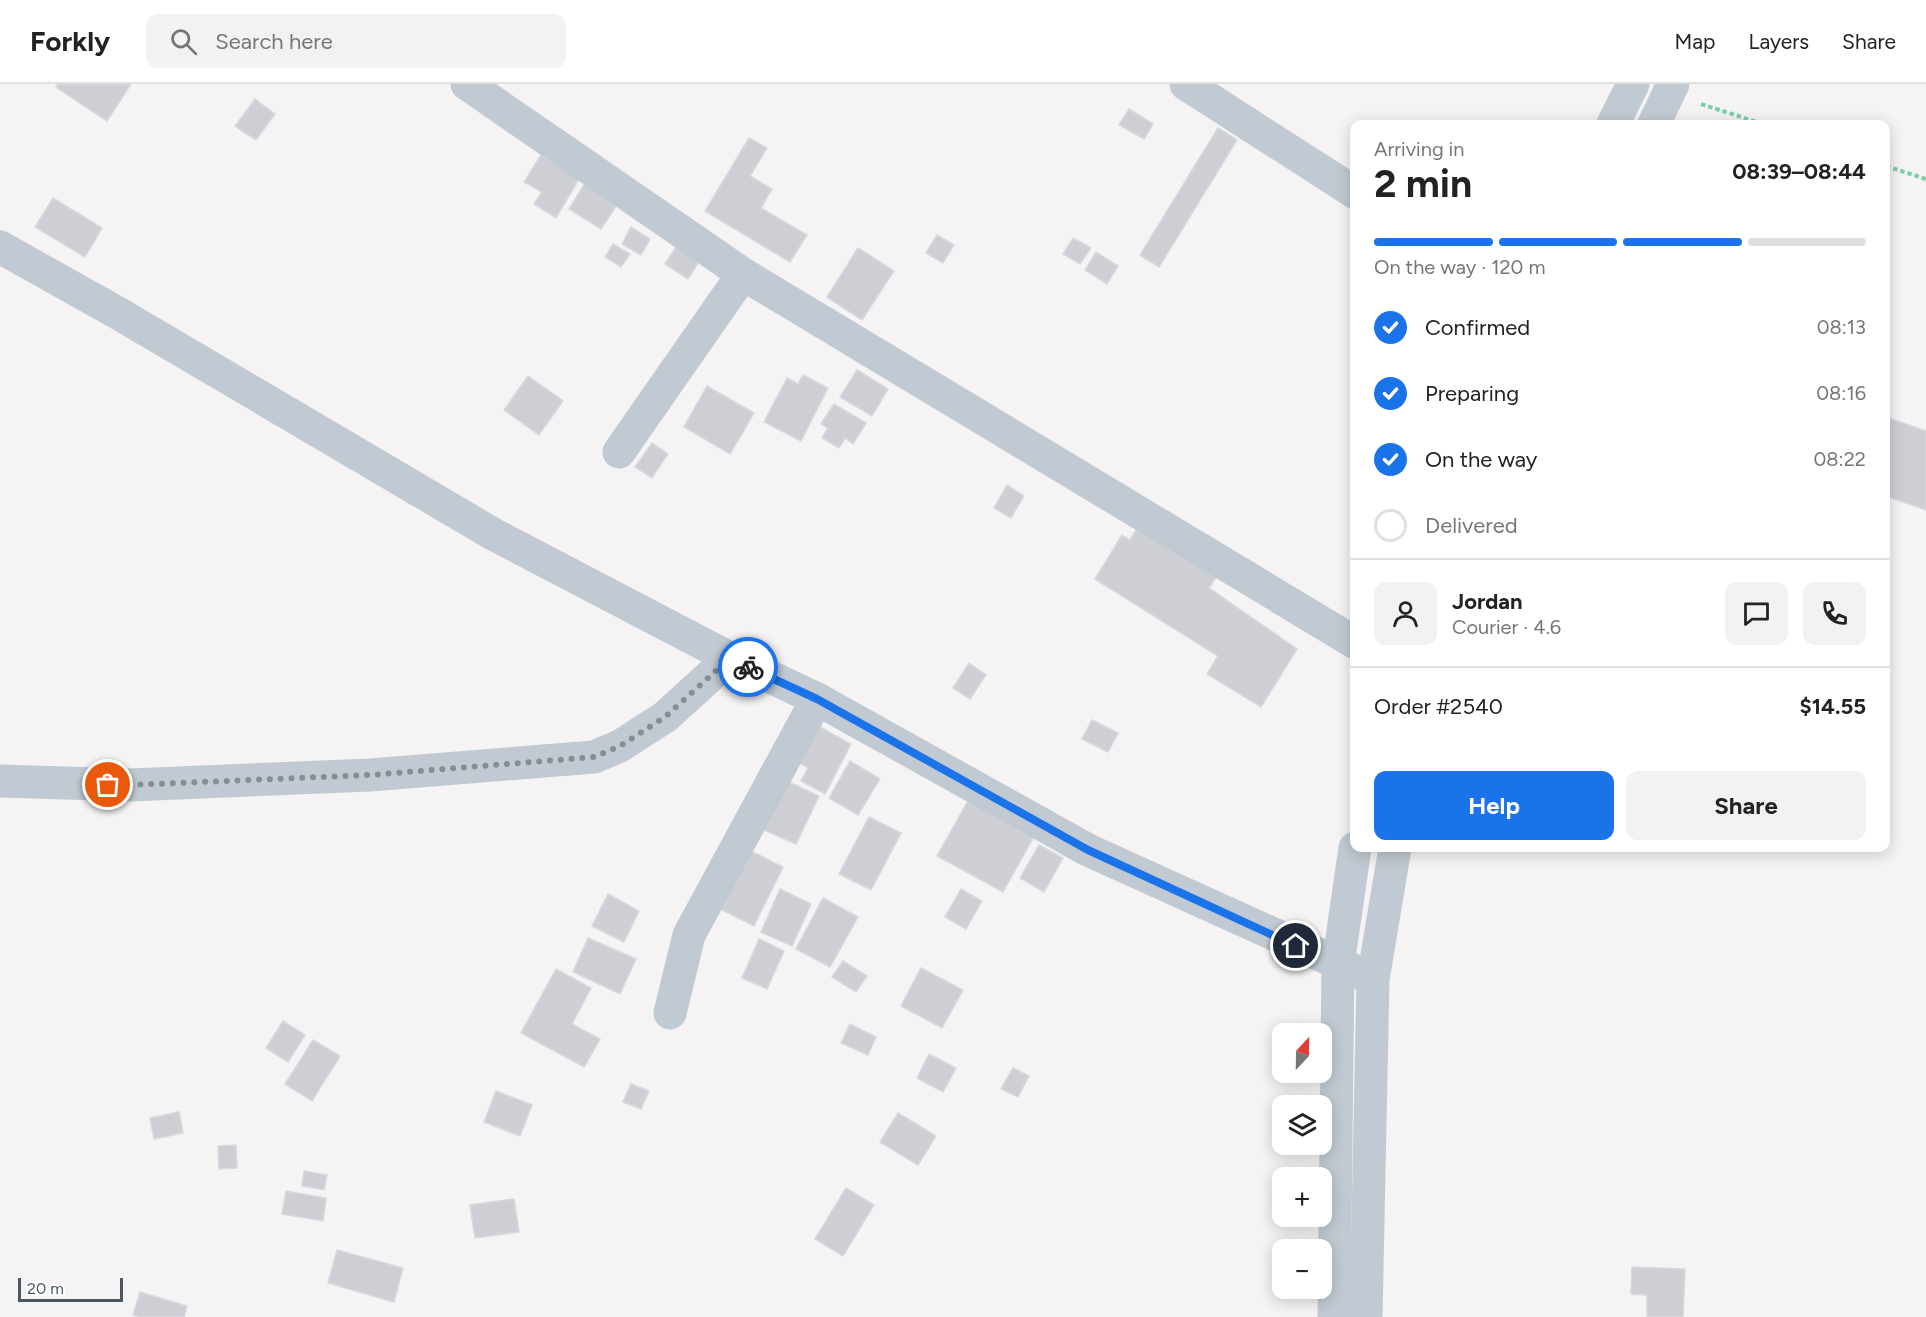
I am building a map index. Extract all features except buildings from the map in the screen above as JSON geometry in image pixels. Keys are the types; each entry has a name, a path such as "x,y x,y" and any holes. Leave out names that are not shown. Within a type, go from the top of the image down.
{"street":[{"path":"467,84 743,274 1350,640"},
{"path":"1186,84 1350,189"},
{"path":"1615,120 1633,84"},
{"path":"1656,120 1671,88"},
{"path":"0,247 116,312 493,534 730,658 817,699 1088,850 1372,979"},
{"path":"619,452 743,274"},
{"path":"0,781 141,785 370,775 594,757 620,746 665,717 730,658"},
{"path":"670,1013 689,935 817,699"},
{"path":"1334,1317 1338,965 1354,852"},
{"path":"1366,1317 1372,979 1394,852"}],"path":[{"path":"1671,88 1753,120"},
{"path":"1890,167 1926,179"}],"way so far":[{"path":"108,785 370,775 594,757 620,746 665,717 730,658 748,667"}],"route":[{"path":"748,667 817,699 1088,850 1296,946"}]}
